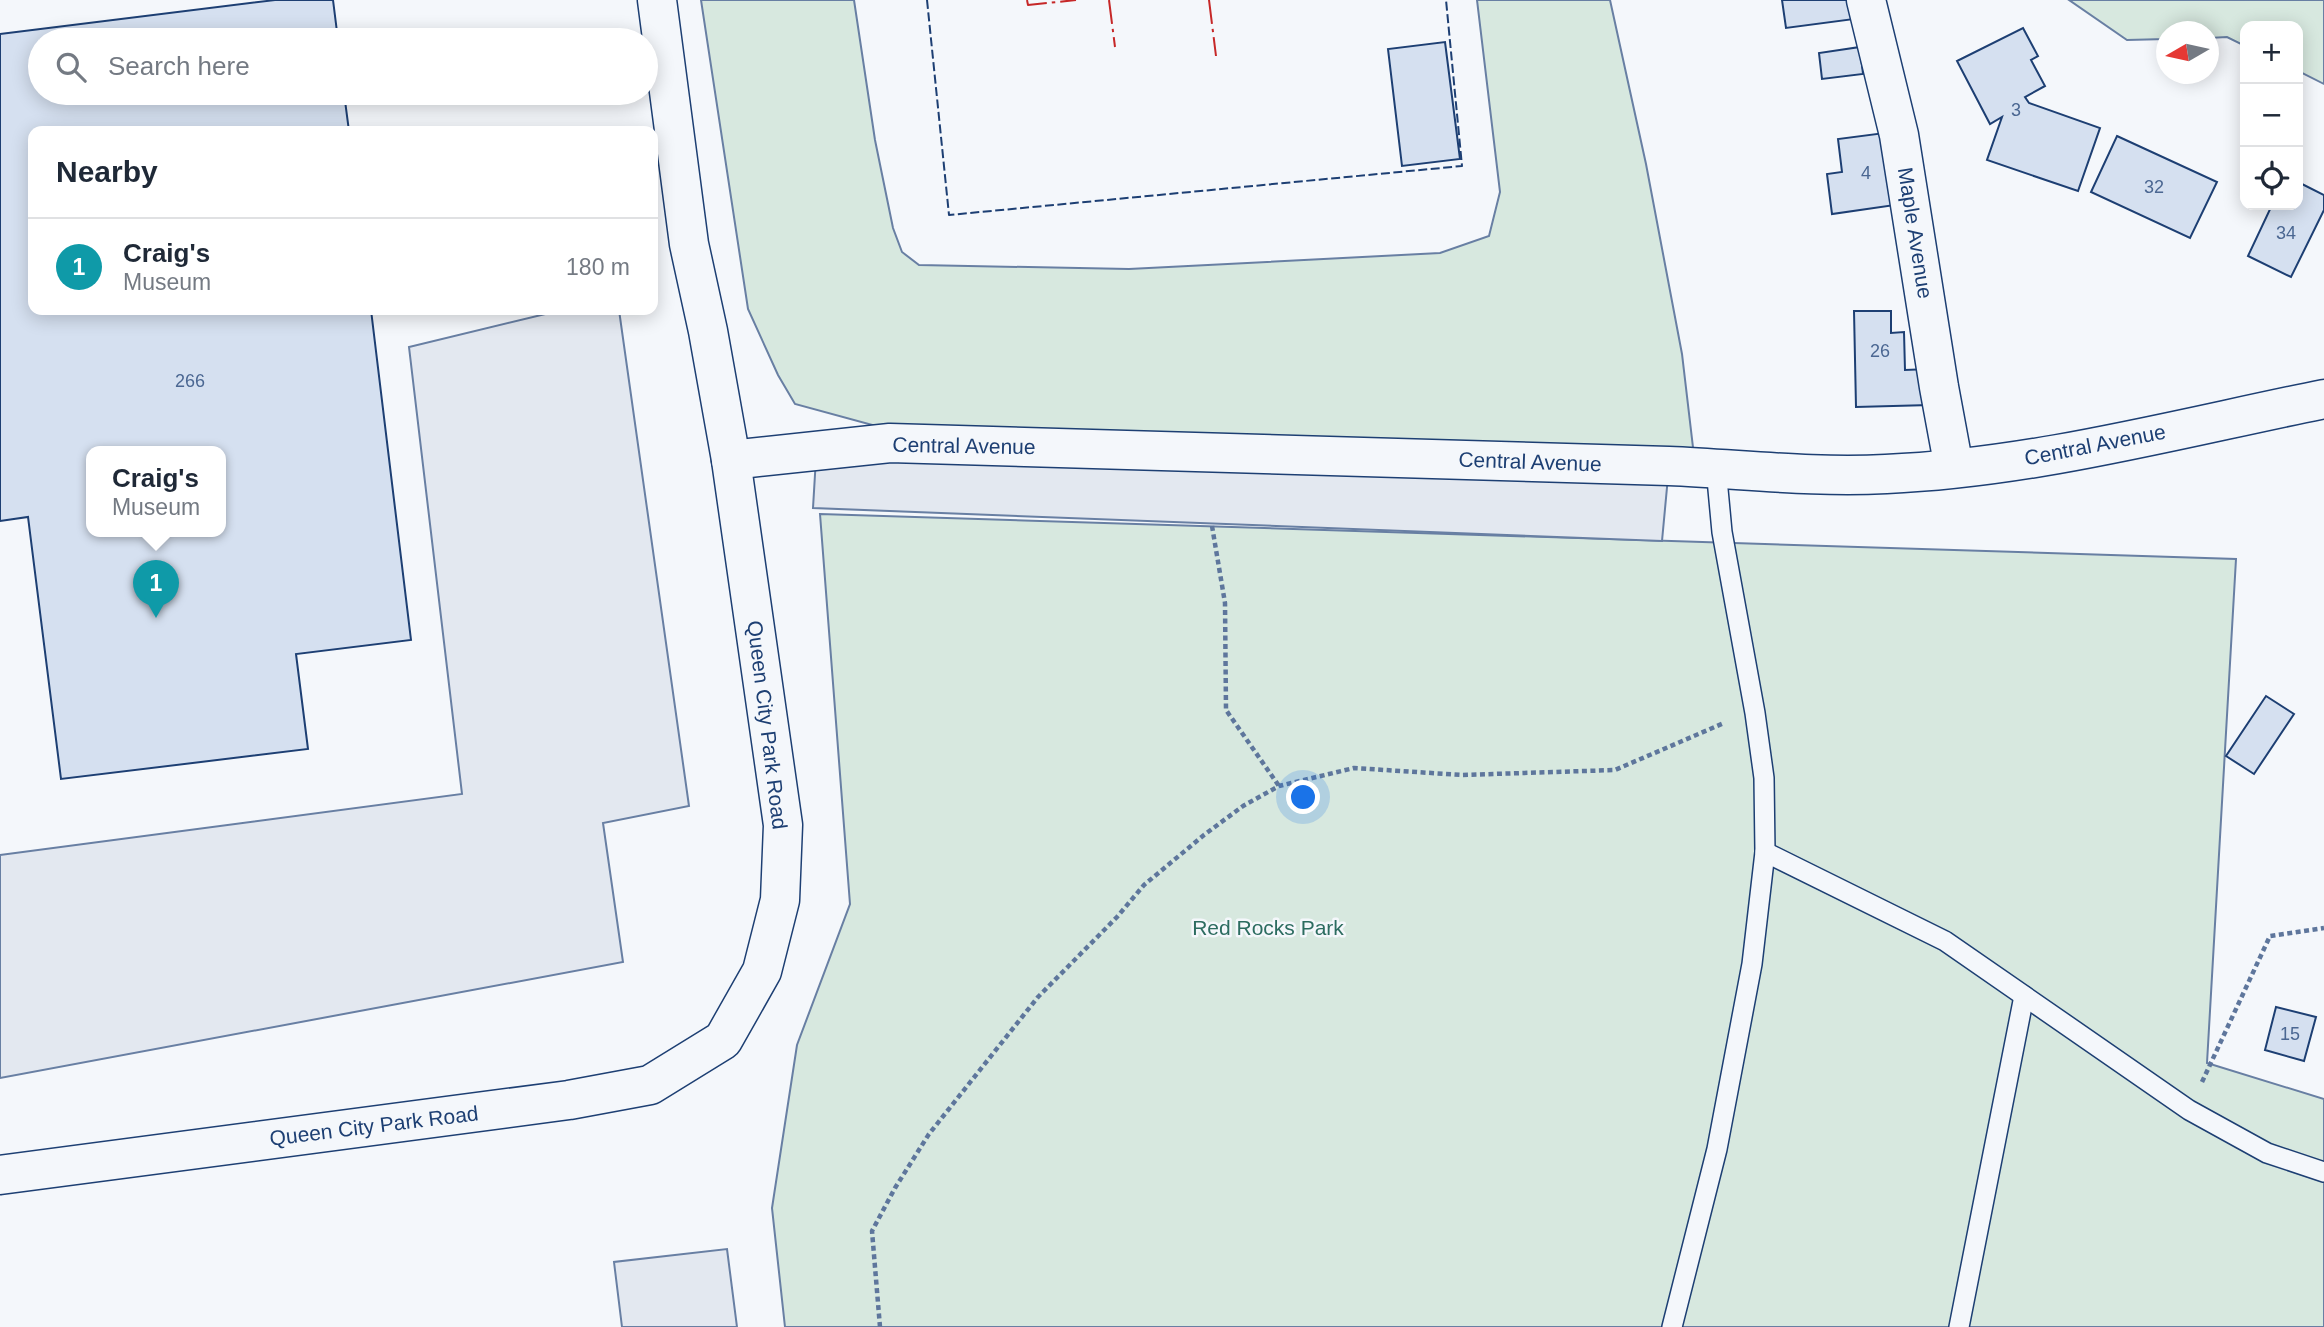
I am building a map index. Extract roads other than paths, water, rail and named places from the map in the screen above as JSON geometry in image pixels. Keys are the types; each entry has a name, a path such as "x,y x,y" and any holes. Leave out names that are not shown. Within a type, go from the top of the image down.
{"street":[{"name":"Queen City Park Road","path":"0,1175 569,1100 650,1085 723,1040 762,971 780,900 783,825 731,460 689,244 657,0"},
{"name":"Maple Avenue","path":"1866,0 1899,135 1954,468"},
{"name":"Central Avenue","path":"731,460 890,443 1716,468 1798,474 1873,474 1954,468 2045,456 2324,399"}],"lane":[{"path":"1672,1327 1717,1149 1752,964 1765,852 1764,778 1722,532 1716,468"},
{"path":"1765,852 1945,941 2189,1110 2267,1153 2324,1172"},
{"path":"1959,1327 2024,996"}],"place":[{"name":"Craig's","path":"156,618"}],"park label":[{"name":"Red Rocks Park","path":"1268,928"}]}
